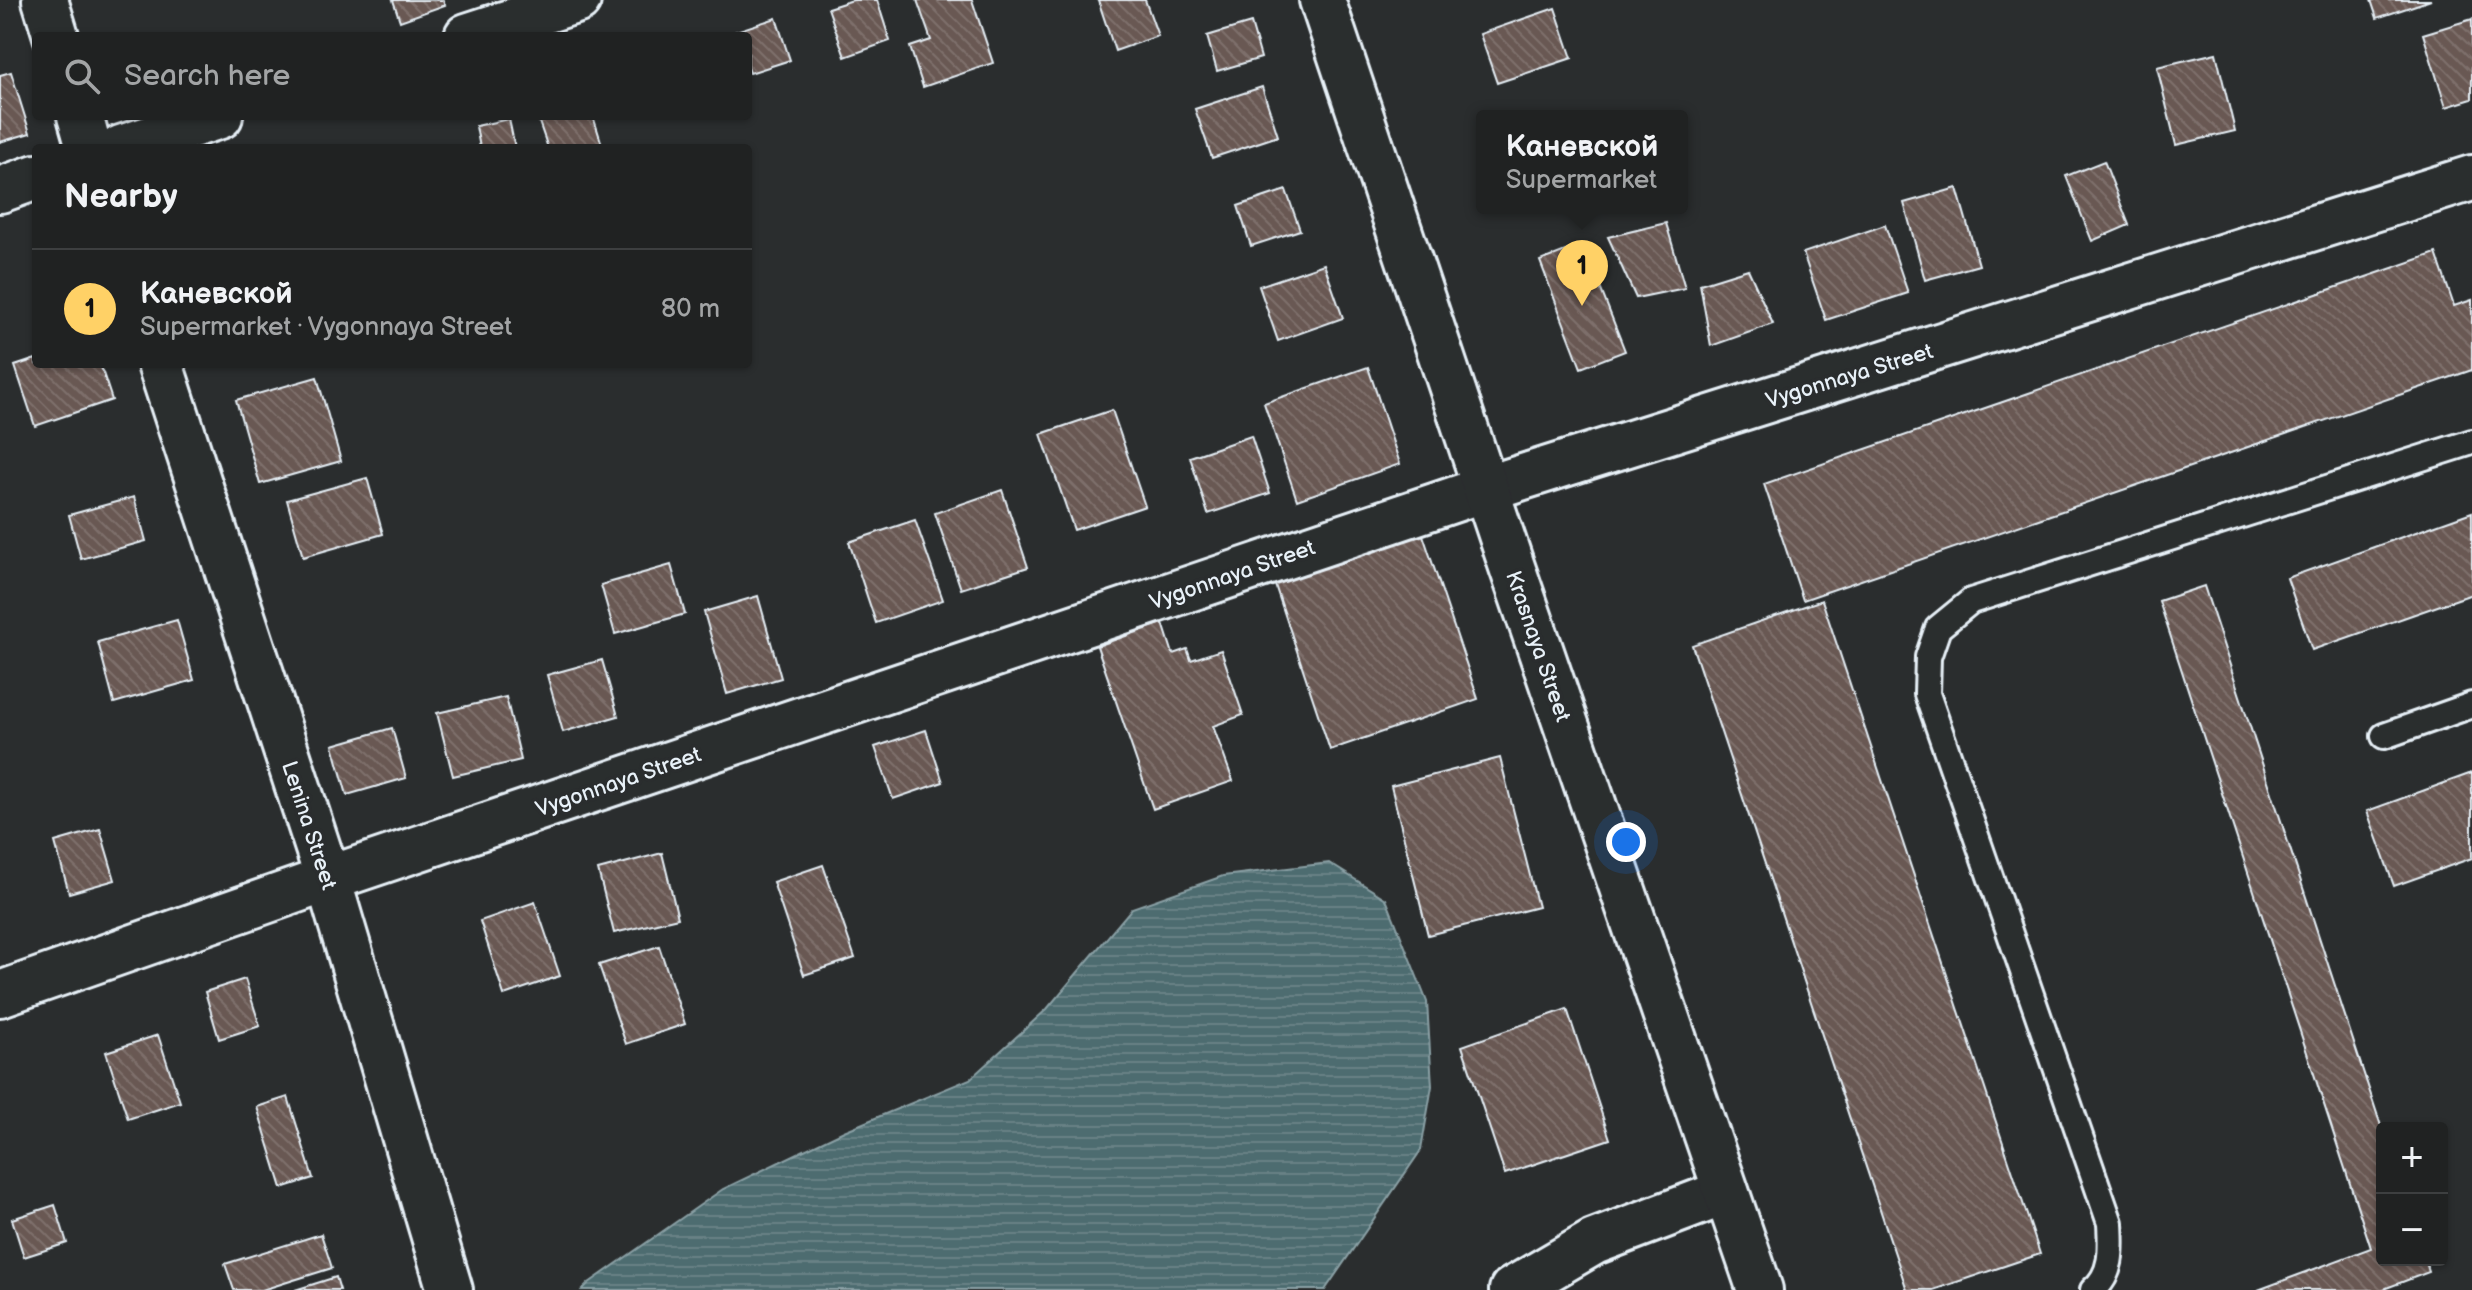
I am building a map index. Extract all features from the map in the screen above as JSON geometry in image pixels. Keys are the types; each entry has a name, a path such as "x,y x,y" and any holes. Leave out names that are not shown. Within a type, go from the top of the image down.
{"street":[{"path":"45,0 55,32"},
{"path":"479,32 578,0"},
{"name":"Krasnaya Street","path":"1322,0 1485,489 1760,1290"},
{"path":"81,120 88,144"},
{"path":"133,144 208,120"},
{"path":"0,190 32,178"},
{"name":"Vygonnaya Street","path":"0,994 328,879 1485,489 2470,182"},
{"name":"Lenina Street","path":"161,368 328,879 450,1290"},
{"path":"1512,1290 1594,1242 1726,1192"}],"lane":[{"path":"2093,1290 2099,1286 2111,1260 2110,1223 1927,694 1928,657 1938,628 1971,601 2472,442"},
{"path":"2384,736 2472,705"}],"water":[{"path":"1329,863 1386,899 1427,1002 1432,1086 1421,1150 1325,1290 582,1290 723,1189 844,1131 970,1079 1047,1009 1132,908 1223,876"}],"building":[{"path":"393,0 443,0 445,5 400,21"},
{"path":"853,0 877,0 890,41 845,57 828,8"},
{"path":"917,0 972,0 993,63 923,87 910,47 931,40"},
{"path":"1098,0 1145,0 1158,36 1115,51"},
{"path":"2371,0 2431,0 2377,18"},
{"path":"1555,8 1572,58 1497,83 1480,34"},
{"path":"776,18 790,60 752,72 752,32 736,31"},
{"path":"2472,19 2472,99 2446,107 2423,34"},
{"path":"1251,23 1261,58 1217,71 1207,36"},
{"path":"2216,53 2235,131 2176,145 2157,67"},
{"path":"11,72 30,133 0,142 0,75"},
{"path":"1262,87 1278,136 1212,158 1195,109"},
{"path":"509,120 514,144 479,144 476,126"},
{"path":"538,120 594,120 602,144 547,144"},
{"path":"2104,161 2129,225 2092,241 2066,176"},
{"path":"1957,188 1979,265 1925,280 1904,203"},
{"path":"1286,190 1300,230 1251,246 1238,206"},
{"path":"1666,223 1685,288 1636,298 1608,237"},
{"path":"1885,225 1908,293 1826,320 1803,253"},
{"path":"1583,244 1625,351 1581,368 1540,261"},
{"path":"2436,253 2454,306 2472,300 2472,370 1803,600 1764,484"},
{"path":"1324,264 1343,318 1278,341 1259,286"},
{"path":"1748,269 1773,324 1711,346 1700,284"},
{"path":"32,360 32,368 101,368 112,400 35,426 15,366"},
{"path":"1368,367 1400,464 1297,500 1264,403"},
{"path":"317,377 341,461 260,484 236,400"},
{"path":"1112,410 1145,506 1074,530 1041,434"},
{"path":"1251,436 1270,493 1208,514 1190,457"},
{"path":"367,478 383,534 303,557 287,500"},
{"path":"1002,490 1028,567 961,589 935,513"},
{"path":"134,497 146,541 81,559 69,515"},
{"path":"2472,512 2472,594 2312,650 2287,578"},
{"path":"915,520 943,600 876,623 849,542"},
{"path":"1422,532 1478,699 1330,750 1274,582"},
{"path":"671,565 685,614 615,634 601,585"},
{"path":"2204,586 2380,1122 2376,1122 2376,1266 2427,1266 2429,1272 2381,1290 2258,1290 2371,1248 2159,601"},
{"path":"758,596 781,678 727,694 704,612"},
{"path":"1822,600 2040,1254 1933,1290 1907,1290 1692,645"},
{"path":"177,620 194,680 114,703 98,642"},
{"path":"1163,623 1173,654 1187,649 1191,660 1221,650 1243,715 1213,726 1233,781 1153,809 1097,646"},
{"path":"602,660 618,716 563,732 547,675"},
{"path":"506,697 521,760 453,776 437,713"},
{"path":"392,728 406,778 347,795 333,745"},
{"path":"926,730 943,782 893,799 875,747"},
{"path":"1500,758 1538,907 1428,935 1391,786"},
{"path":"2472,773 2472,858 2394,886 2367,811"},
{"path":"100,829 115,880 69,893 55,842"},
{"path":"662,853 678,918 614,933 598,870"},
{"path":"823,865 855,958 804,975 773,882"},
{"path":"535,902 560,976 504,995 480,921"},
{"path":"659,946 685,1024 626,1044 599,965"},
{"path":"245,979 260,1026 219,1039 205,992"},
{"path":"1567,1009 1610,1139 1505,1174 1462,1046"},
{"path":"158,1035 180,1102 128,1119 106,1052"},
{"path":"288,1097 313,1178 282,1188 257,1107"},
{"path":"55,1205 67,1243 24,1257 12,1219"},
{"path":"321,1234 332,1268 262,1290 234,1290 225,1264"},
{"path":"336,1277 340,1290 295,1290"}],"place":[{"name":"Каневской","path":"1582,306"}]}
